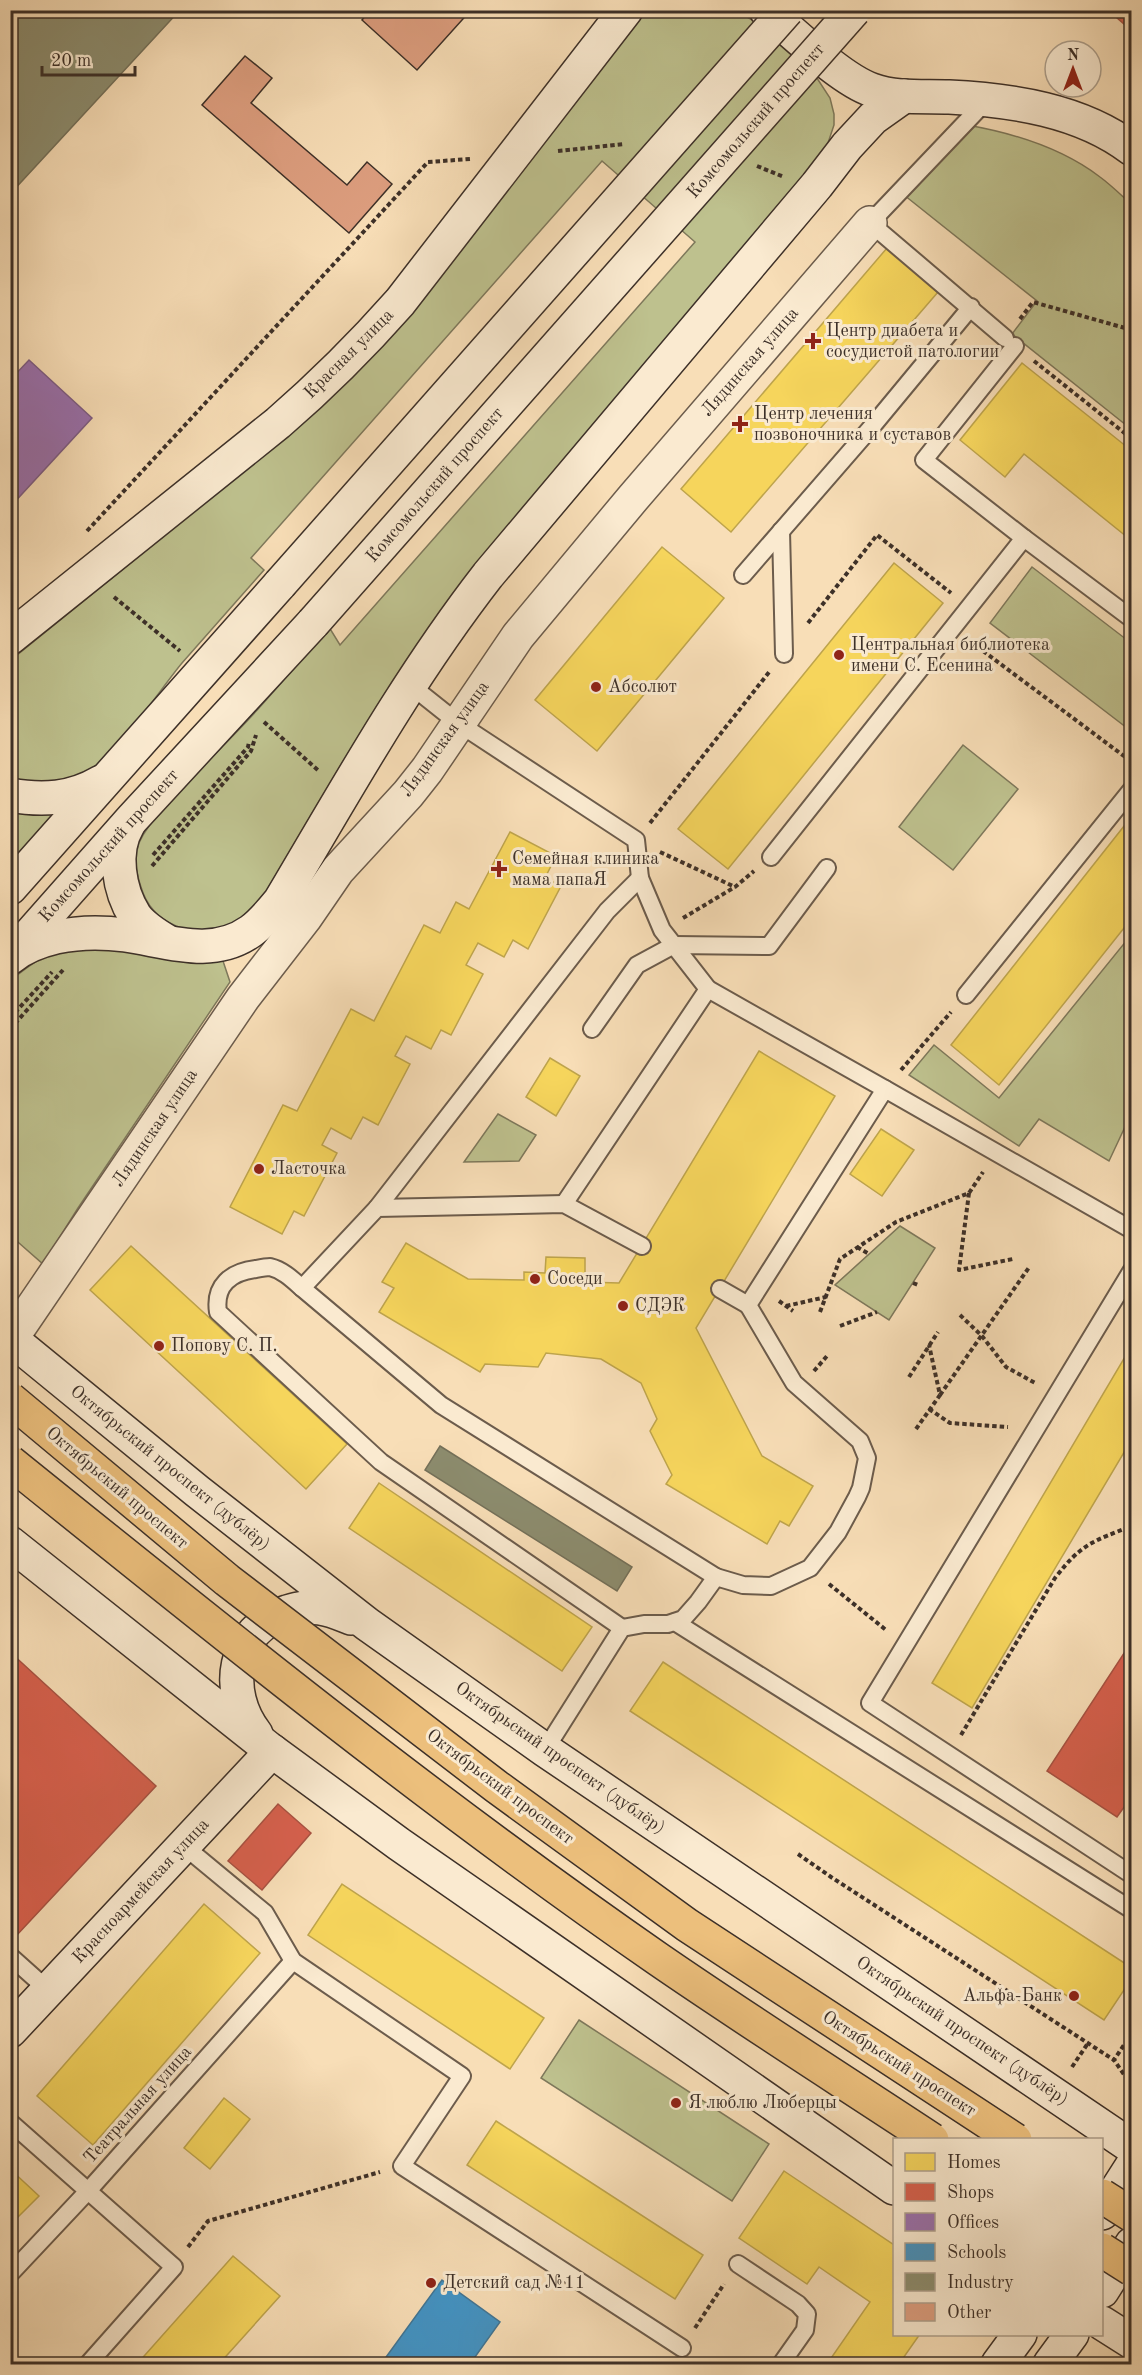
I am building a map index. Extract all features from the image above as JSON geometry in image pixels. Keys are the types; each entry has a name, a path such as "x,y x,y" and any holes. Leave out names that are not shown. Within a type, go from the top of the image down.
{"main road":[{"name":"Красная улица","path":"10,638 278,423 362,345 400,302 626,10"},
{"path":"766,10 853,81 872,90 904,96 1018,103 1073,118 1120,140 1131,149"},
{"path":"10,888 787,10"},
{"name":"Комсомольский проспект","path":"10,957 132,819 313,623 854,10"},
{"path":"10,957 46,939 86,934 125,935 203,948 237,939 266,919 280,901 409,684 449,625 488,575 818,186 847,146 873,118 904,96"},
{"name":"Лядинская улица","path":"11,1339 243,998 305,918 338,870 408,794 500,662 541,609 633,498 870,223"},
{"path":"10,795 45,799 62,797 91,788 114,771"},
{"path":"132,819 122,837 120,846 120,870 124,890 136,916 147,928 172,944"},
{"name":"Октябрьский проспект (дублёр)","path":"11,1339 197,1491 367,1624 544,1750 1125,2134"},
{"name":"Октябрьский проспект","path":"10,1399 227,1580 497,1787 687,1925 1013,2138"},
{"path":"10,1462 199,1615 473,1825 658,1959 930,2138"},
{"path":"10,1543 270,1750 399,1844 893,2187"},
{"path":"270,1750 243,1713 237,1694 236,1675 241,1656 250,1639 263,1624 280,1614 298,1609 318,1608 367,1624"},
{"name":"Красноармейская улица","path":"11,2030 270,1750"},
{"path":"1103,2210 1131,2166"},
{"path":"1103,2197 1131,2215"},
{"path":"1103,2288 1131,2244"},
{"path":"1103,2251 1131,2269"},
{"path":"1103,2324 1131,2342"},
{"path":"998,2364 1019,2336"},
{"path":"1050,2364 1071,2336"}],"lane":[{"path":"987,100 870,223 1010,342 924,459 1131,618"},
{"path":"742,575 971,307"},
{"path":"781,531 784,654"},
{"path":"771,857 1024,538"},
{"path":"409,684 459,723 636,840 640,878 662,930 708,989 1131,1230"},
{"path":"966,995 1131,789"},
{"path":"592,1029 637,965 674,945 769,946 827,868"},
{"path":"302,1288 377,1208 607,911 640,878"},
{"path":"564,1203 708,989"},
{"path":"748,1305 885,1089"},
{"path":"377,1208 564,1203 642,1246"},
{"path":"716,1577 699,1602 683,1619 668,1624 644,1624 622,1628 381,1462 218,1312 217,1301 221,1287 234,1273 269,1267 284,1273 441,1405 716,1577 743,1585 771,1586 810,1568 838,1532 861,1488 867,1458 860,1441 794,1383 748,1305 720,1289"},
{"path":"1131,1270 870,1703 1131,1875"},
{"path":"675,1622 1131,1910"},
{"path":"544,1750 622,1628"},
{"path":"183,1846 265,1913 293,1960 462,2076 402,2166 682,2348"},
{"path":"10,1956 48,1990"},
{"name":"Театральная улица","path":"10,2274 88,2191 293,1960"},
{"path":"10,2122 174,2267 88,2364"},
{"path":"738,2264 798,2304 807,2314 805,2330 781,2364"}],"path":[{"path":"81,538 428,162"},
{"path":"1033,302 1131,330"},
{"path":"1010,342 1131,439"},
{"path":"735,887 636,840 876,535 969,607"},
{"path":"87,574 181,652 189,643"},
{"path":"952,628 1131,762"},
{"path":"261,719 344,793"},
{"path":"124,890 248,747 253,728"},
{"path":"662,930 735,887 771,857"},
{"path":"10,1018 86,934"},
{"path":"885,1089 966,995"},
{"path":"996,1153 969,1193 959,1270 1012,1259"},
{"path":"820,1312 840,1259 896,1222 969,1193"},
{"path":"857,1247 868,1254"},
{"path":"916,1429 1030,1266"},
{"path":"913,1282 918,1285"},
{"path":"786,1306 826,1297"},
{"path":"840,1326 877,1312"},
{"path":"960,1315 982,1336 1006,1367 1056,1395"},
{"path":"909,1377 938,1332"},
{"path":"929,1345 940,1395"},
{"path":"929,1409 950,1423 1011,1427 1031,1437"},
{"path":"949,1755 1055,1578 1067,1562 1090,1542 1131,1526"},
{"path":"810,1568 905,1645"},
{"path":"798,1854 1114,2060 1131,2085"},
{"path":"1114,2060 1131,2033"},
{"path":"174,2267 208,2221 402,2166"},
{"path":"682,2348 738,2264"}],"green space":[{"path":"649,11 737,11 754,21 813,72 830,98 834,125 827,146 800,183 475,565 391,684 258,902 240,919 216,929 189,930 164,920 147,900 139,882 136,865 139,843 149,826 258,709 329,627 340,645 695,242 602,161 251,558 264,570 182,663 111,751 95,767 78,778 55,786 11,783 11,660 288,435 368,360 413,312 639,20"},
{"path":"967,125 1019,137 1070,158 1100,177 1131,204 1131,429 1012,334 1037,301 904,195"},
{"path":"1032,567 1131,643 1131,731 990,623"},
{"path":"963,745 1018,789 953,870 899,827"},
{"path":"11,807 51,810 53,816 11,864"},
{"path":"1131,935 1131,1114 1109,1161 1039,1119 1019,1146 909,1075 934,1045 999,1098"},
{"path":"80,948 125,950 193,963 223,961 230,982 43,1264 11,1236 10,981 42,958"},
{"path":"498,1114 536,1135 519,1161 464,1162"},
{"path":"900,1226 935,1248 889,1320 835,1285"},
{"path":"579,2020 769,2144 732,2201 541,2078"}],"building: Homes":[{"path":"887,248 938,292 731,532 681,489"},
{"path":"1022,363 1132,451 1132,541 1024,454 1005,477 960,440"},
{"path":"662,547 724,598 597,751 535,700"},
{"path":"894,563 943,603 728,869 678,829"},
{"path":"1132,816 1132,918 999,1085 951,1045"},
{"path":"510,832 556,856 545,878 561,886 528,949 513,940 504,957 478,943 466,965 483,974 451,1035 441,1030 431,1049 406,1036 395,1056 410,1064 378,1125 363,1117 351,1139 331,1128 322,1145 337,1153 304,1216 294,1211 282,1234 230,1207 283,1105 297,1111 351,1009 374,1021 424,925 440,933 456,902 469,909"},
{"path":"759,1051 835,1096 696,1328 762,1456 813,1486 789,1526 780,1521 767,1544 666,1484 672,1475 650,1431 657,1419 641,1383 601,1359 546,1353 538,1367 485,1364 480,1372 379,1312 394,1288 382,1282 406,1243 468,1279 524,1280 524,1272 545,1273 546,1257 585,1258 585,1282 619,1283"},
{"path":"550,1058 580,1076 556,1116 526,1097"},
{"path":"881,1129 914,1150 882,1196 850,1174"},
{"path":"131,1246 347,1444 306,1489 90,1290"},
{"path":"1132,1345 1132,1439 972,1708 932,1683"},
{"path":"379,1483 592,1627 562,1671 349,1528"},
{"path":"663,1662 1132,1968 1132,1978 1104,2020 630,1711"},
{"path":"342,1884 544,2018 510,2069 308,1935"},
{"path":"204,1904 260,1953 93,2145 37,2096"},
{"path":"224,2098 250,2119 210,2169 184,2148"},
{"path":"496,2121 703,2255 675,2299 467,2165"},
{"path":"10,2169 39,2196 10,2225"},
{"path":"784,2171 893,2244 893,2336 919,2336 899,2364 827,2364 870,2302 819,2267 807,2284 739,2238"},
{"path":"233,2256 280,2296 219,2364 137,2364"}],"building: Shops":[{"path":"1108,10 1132,10 1132,31"},
{"path":"1132,1641 1132,1796 1117,1817 1047,1771"},
{"path":"10,1652 156,1786 16,1936 10,1931"},
{"path":"278,1804 311,1833 262,1890 228,1861"}],"building: Offices":[{"path":"29,360 92,418 10,507 10,380"}],"building: Schools":[{"path":"442,2280 500,2322 470,2364 381,2364"}],"building: Industry":[{"path":"10,10 180,10 10,194"},
{"path":"440,1446 632,1567 617,1591 425,1470"}],"building: Other":[{"path":"370,10 471,10 417,70 362,20"},
{"path":"245,56 272,78 251,103 347,185 367,162 392,184 349,233 202,105"}],"place":[{"name":"Центр диабета и сосудистой патологии","path":"813,341"},
{"name":"Центр лечения позвоночника и суставов","path":"740,424"},
{"name":"Центральная библиотека имени С. Есенина","path":"839,655"},
{"name":"Абсолют","path":"596,687"},
{"name":"Семейная клиника мама папаЯ","path":"499,869"},
{"name":"Ласточка","path":"259,1169"},
{"name":"Соседи","path":"535,1279"},
{"name":"СДЭК","path":"623,1306"},
{"name":"Попову С. П.","path":"159,1346"},
{"name":"Альфа-Банк","path":"1074,1996"},
{"name":"Я люблю Люберцы","path":"676,2103"},
{"name":"Детский сад №11","path":"431,2283"}]}
